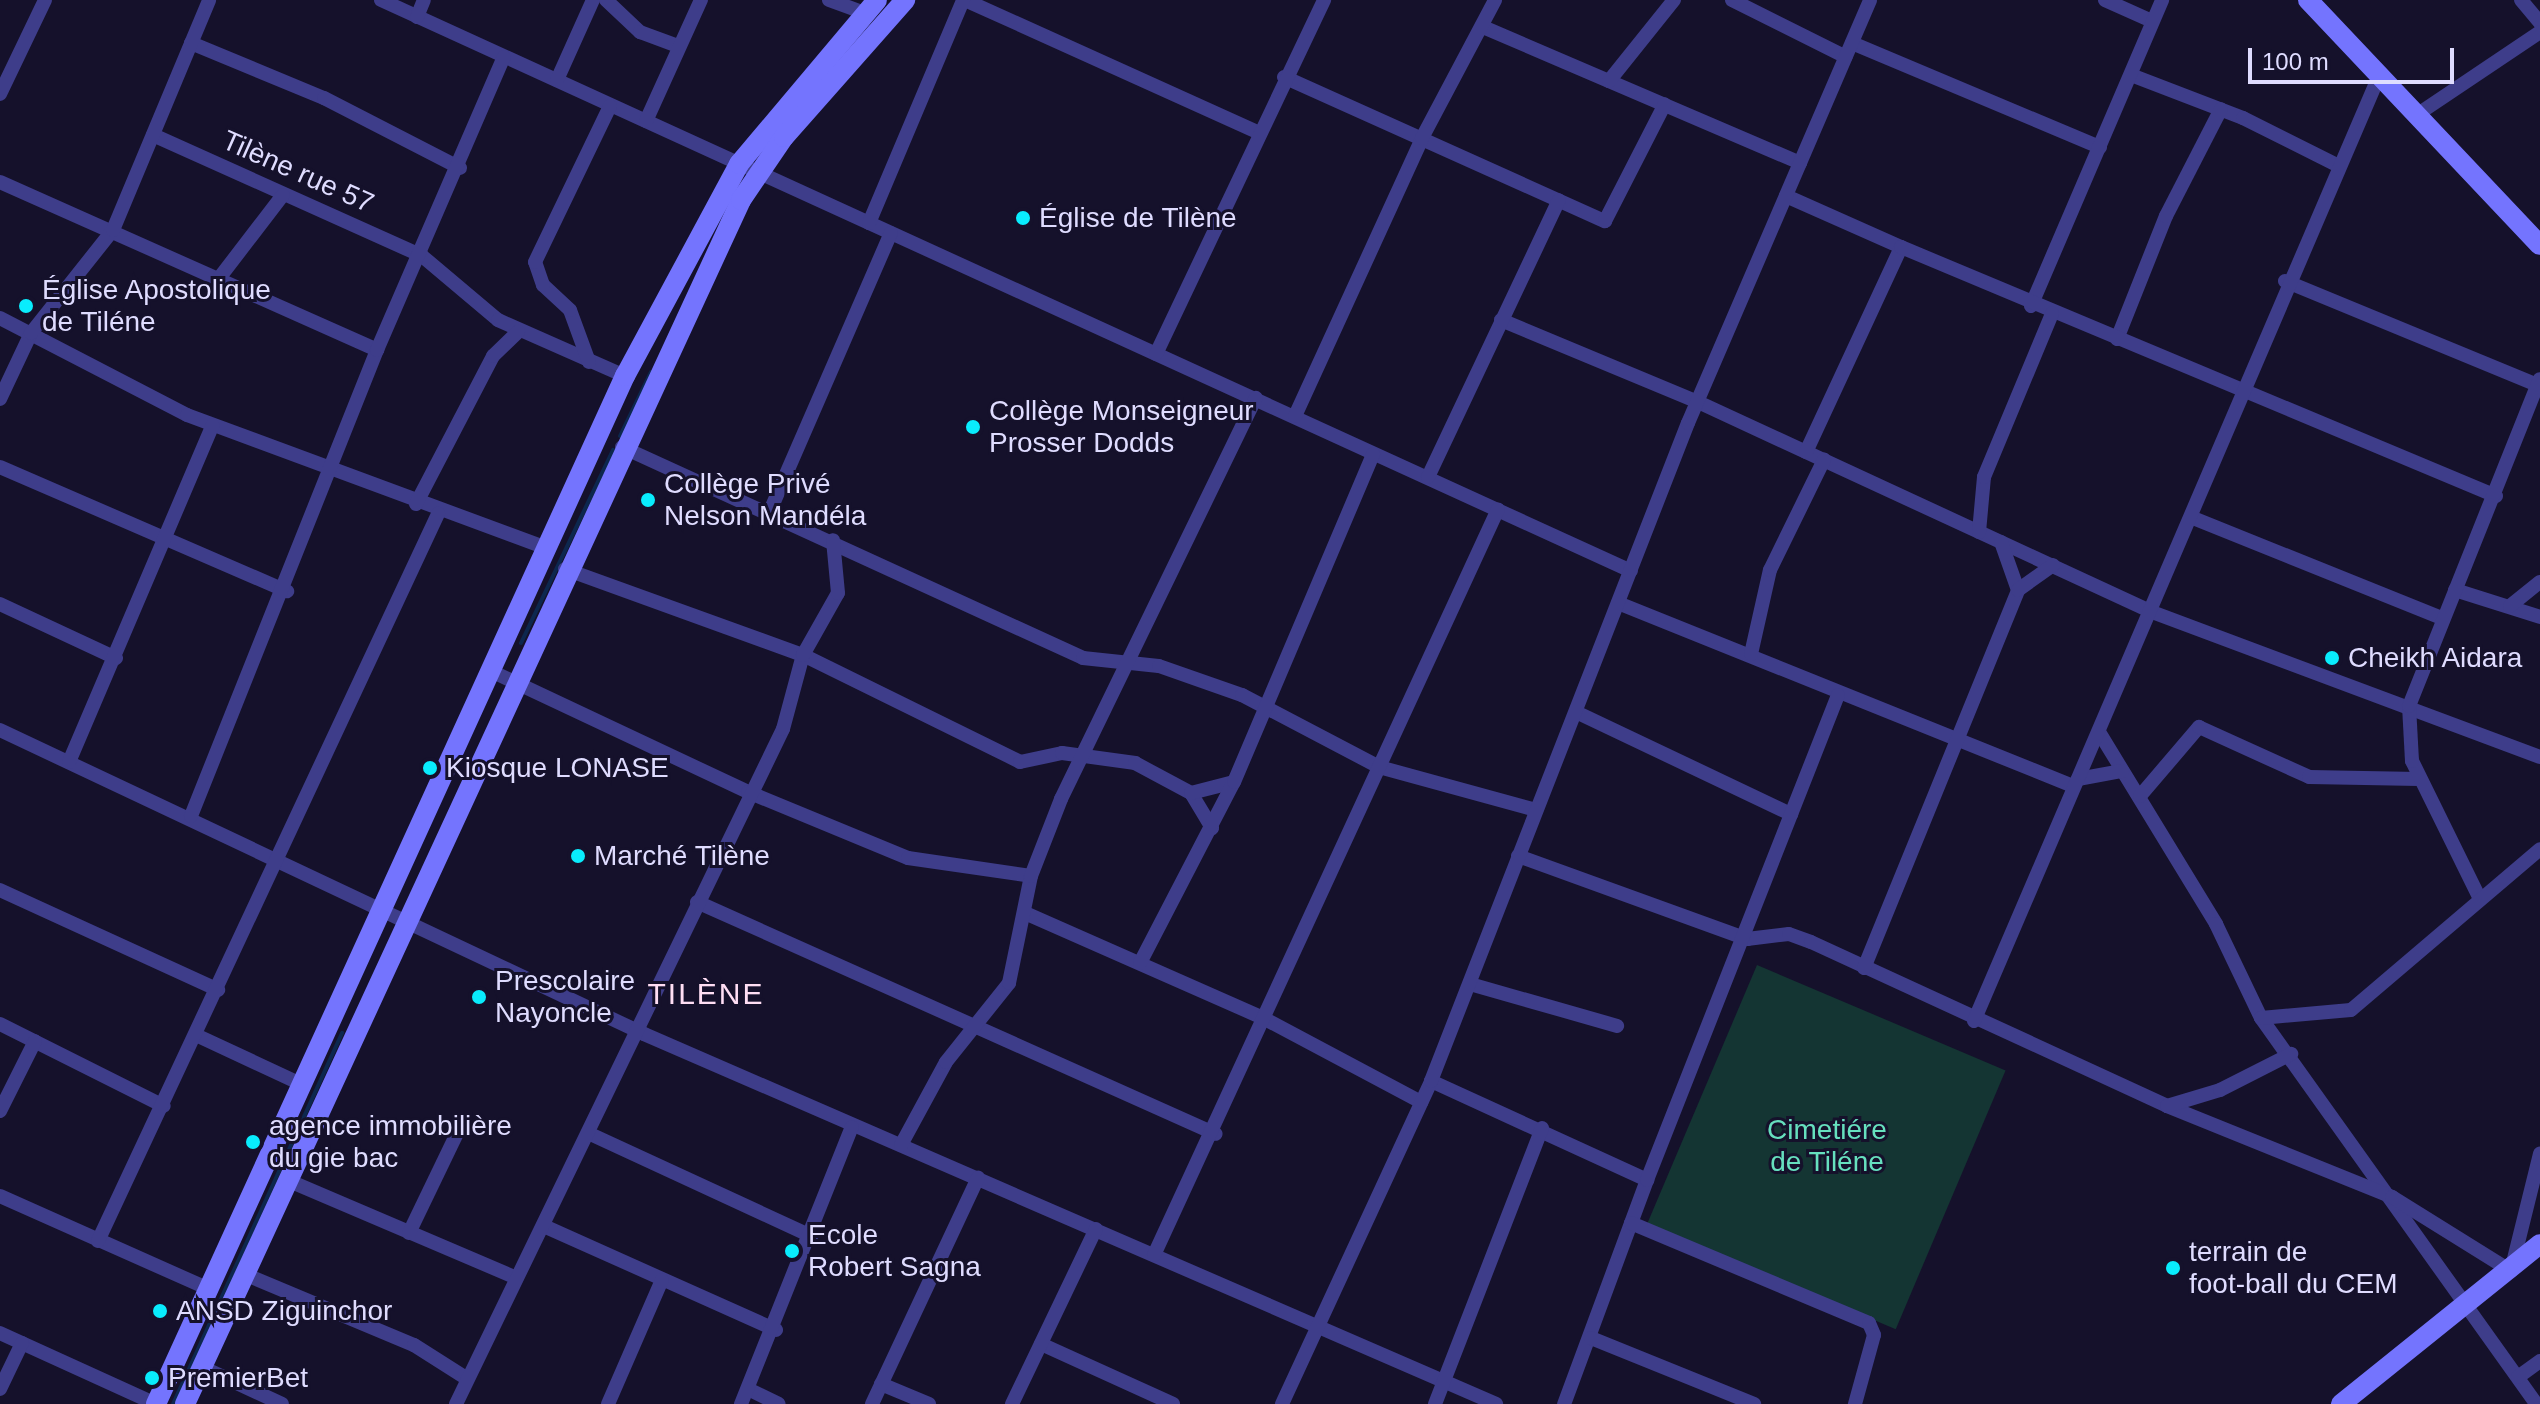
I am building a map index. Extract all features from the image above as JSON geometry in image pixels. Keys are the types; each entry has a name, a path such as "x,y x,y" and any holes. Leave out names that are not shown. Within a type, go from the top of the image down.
{"street":[{"path":"0,94 45,0"},
{"path":"0,399 31,333 113,230 209,0"},
{"path":"381,0 1631,571"},
{"path":"417,17 424,0"},
{"path":"557,80 593,0"},
{"path":"606,0 640,32 678,46"},
{"path":"646,121 701,0"},
{"path":"0,1333 156,1404 385,913 625,376 748,169 871,6 829,0"},
{"path":"185,1404 748,169 905,0"},
{"path":"869,223 964,0 1258,132"},
{"path":"1156,354 1284,77 1324,0"},
{"path":"1295,416 1422,138 1495,0"},
{"path":"1609,81 1674,0"},
{"path":"1732,0 1849,50 2100,147"},
{"path":"1282,1404 1322,1327 1431,1081 1698,402 1870,0"},
{"path":"2105,0 2152,21"},
{"path":"2031,306 2162,0"},
{"path":"2308,0 2540,245"},
{"path":"2521,0 2540,23"},
{"path":"1483,27 1800,163"},
{"path":"2418,114 2540,32"},
{"path":"191,43 324,98 460,168"},
{"path":"191,816 287,591 377,350 422,256 504,57"},
{"path":"2131,75 2221,109 2337,165"},
{"path":"1974,1021 2193,518 2285,281 2379,76"},
{"path":"1284,77 1610,220 1665,104"},
{"path":"589,362 570,310 543,285 535,262 610,106"},
{"path":"2117,339 2166,216 2221,109"},
{"name":"Tilène rue 57","path":"153,135 422,256"},
{"path":"0,182 220,277 377,350"},
{"path":"220,277 283,195"},
{"path":"1786,196 2031,306 2496,496"},
{"path":"1428,477 1559,200"},
{"path":"770,511 891,233"},
{"path":"1806,452 1901,247"},
{"path":"422,256 467,299 518,332 625,376"},
{"path":"2285,281 2538,382 2496,496 2442,618 2409,706 2408,741 2419,779 2480,899"},
{"path":"1979,532 1984,477 2052,314"},
{"path":"0,318 213,425 438,514 546,548"},
{"path":"1501,320 1698,402 2152,612 2540,757"},
{"path":"416,504 493,356 518,332"},
{"path":"901,1145 946,1062 1009,983 1031,876 1080,754 1131,659 1256,398"},
{"path":"69,762 213,425"},
{"path":"622,447 770,511 1083,658 1131,659 1264,707 1379,767 1536,810"},
{"path":"1140,963 1234,782 1373,454"},
{"path":"1751,654 1770,570 1824,460"},
{"path":"0,467 287,591"},
{"path":"1154,1255 1216,1134 1265,1019 1498,509"},
{"path":"98,1241 282,858 438,514"},
{"path":"2193,518 2442,618"},
{"path":"456,1404 514,1277 546,1227 563,1192 748,792 783,729 803,655 838,593 833,540"},
{"path":"2001,542 2018,590"},
{"path":"1864,968 1963,737 2018,590 2053,565"},
{"path":"565,569 803,655 1020,762 1080,754 1135,763 1191,793 1212,828"},
{"path":"2510,606 2540,582"},
{"path":"2455,590 2540,617"},
{"path":"1618,603 1751,654 1838,695 1963,737 2076,782 2122,771"},
{"path":"0,604 116,658"},
{"path":"491,671 515,679 748,792 908,858 1031,876"},
{"path":"1564,1404 1647,1180 1747,939 1791,814 1838,695"},
{"path":"1578,713 1791,814"},
{"path":"2140,796 2199,727 2309,777 2419,779"},
{"path":"0,730 282,858 385,913 852,1127 978,1178 1496,1404"},
{"path":"2099,732 2140,796 2261,1018 2291,1054 2536,1404"},
{"path":"1191,793 1234,782"},
{"path":"2261,1018 2351,1010 2540,849"},
{"path":"1518,856 1747,939 1789,934 1974,1021 2167,1106 2392,1197 2511,1271"},
{"path":"0,890 218,990"},
{"path":"697,902 979,1024 1216,1134"},
{"path":"1025,913 1265,1019 1421,1102"},
{"path":"1470,984 1617,1026"},
{"path":"0,1024 164,1106"},
{"path":"198,1036 303,1085"},
{"path":"0,1111 35,1041"},
{"path":"2167,1106 2220,1090 2291,1054"},
{"path":"1431,1081 1542,1128 1647,1180"},
{"path":"409,1233 460,1127"},
{"path":"741,1404 776,1330 852,1127"},
{"path":"1435,1404 1542,1128"},
{"path":"588,1133 811,1236"},
{"path":"2511,1271 2540,1154"},
{"path":"872,1404 978,1178"},
{"path":"287,1180 514,1277"},
{"path":"0,1196 211,1290"},
{"path":"1631,1223 1869,1323 1874,1335 1855,1404"},
{"path":"546,1227 776,1330"},
{"path":"1012,1404 1096,1229"},
{"path":"2341,1404 2471,1307 2540,1244"},
{"path":"244,1274 414,1345 466,1378"},
{"path":"608,1404 662,1280"},
{"path":"1591,1338 1754,1404"},
{"path":"0,1389 22,1343"},
{"path":"1041,1344 1168,1403"},
{"path":"2518,1377 2540,1361"},
{"path":"202,1367 282,1404"},
{"path":"881,1384 929,1404"},
{"path":"748,1389 779,1404"}],"green space":[{"name":"Cimetiére de Tiléne","path":"1757,965 2006,1070 1896,1329 1647,1224"}],"waterway":[{"path":"620,436 651,372"},
{"path":"521,643 613,450"},
{"path":"173,1404 342,1033"}],"place":[{"name":"Église de Tilène","path":"1023,218"},
{"name":"Église Apostolique de Tiléne","path":"26,306"},
{"name":"Collège Monseigneur Prosser Dodds","path":"973,427"},
{"name":"Collège Privé Nelson Mandéla","path":"648,500"},
{"name":"Cheikh Aidara","path":"2332,658"},
{"name":"Kiosque LONASE","path":"430,768"},
{"name":"Marché Tilène","path":"578,856"},
{"name":"Prescolaire Nayoncle","path":"479,997"},
{"name":"agence immobilière du gie bac","path":"253,1142"},
{"name":"Ecole Robert Sagna","path":"792,1251"},
{"name":"terrain de foot-ball du CEM","path":"2173,1268"},
{"name":"ANSD Ziguinchor","path":"160,1311"},
{"name":"PremierBet","path":"152,1378"}],"district":[{"name":"TILÈNE","path":"706,994"}]}
